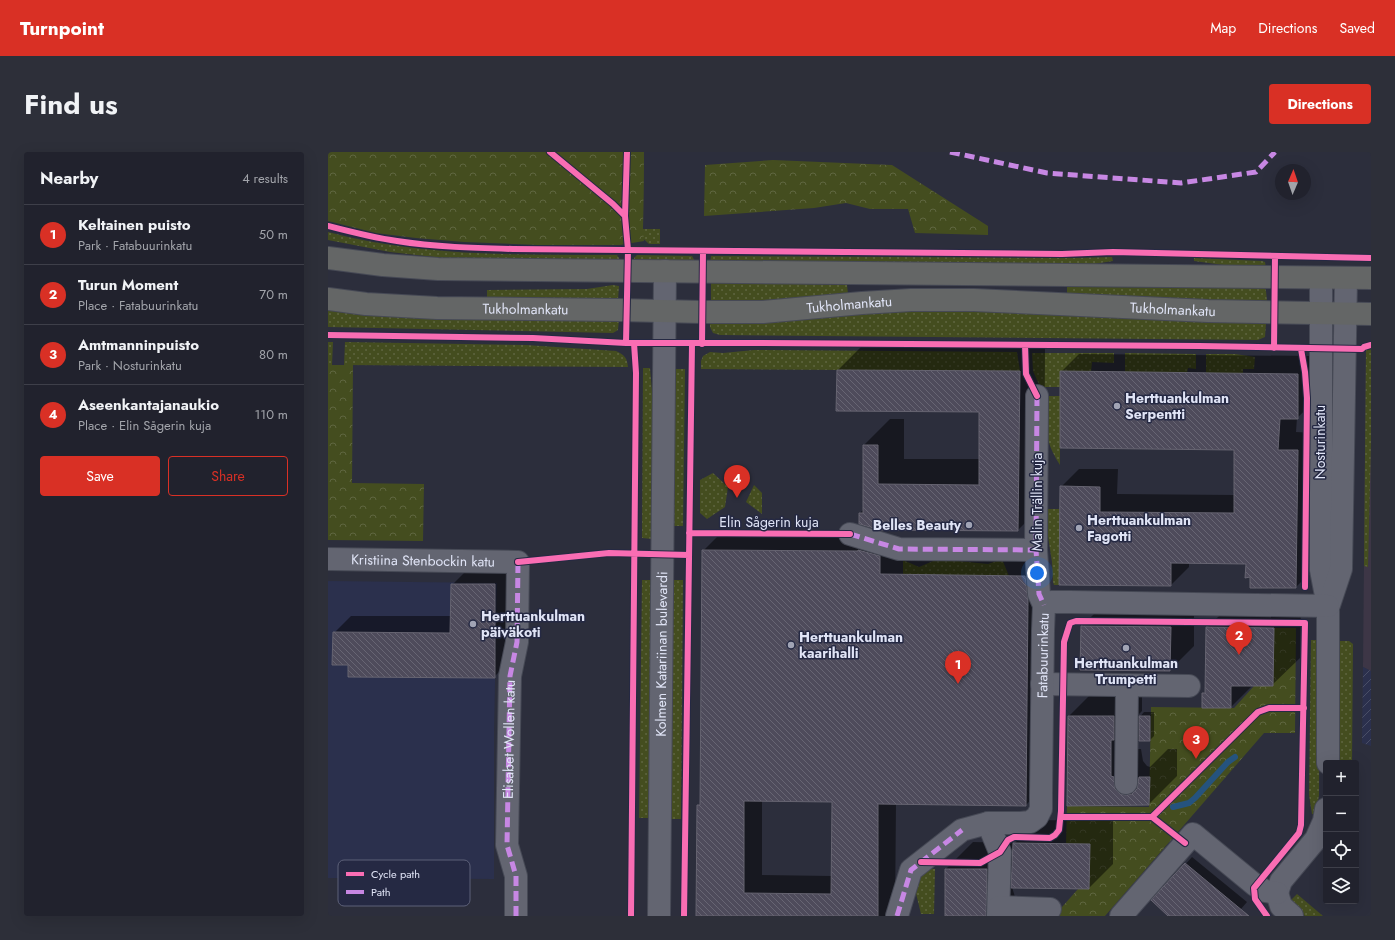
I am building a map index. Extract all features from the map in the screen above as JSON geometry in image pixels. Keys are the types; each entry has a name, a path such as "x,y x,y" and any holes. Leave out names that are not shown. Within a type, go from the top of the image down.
{"main road":[{"name":"Tukholmankatu","path":"328,258 383,265 438,269 1371,278"},
{"name":"Tukholmankatu","path":"328,299 366,304 437,308 702,312 764,312 911,300 974,300 1179,310 1371,314"}],"street":[{"name":"Kolmen Katariinan bulevardi","path":"659,916 665,271"},
{"name":"Nosturinkatu","path":"1321,278 1321,570 1328,606 1328,760"},
{"name":"Nosturinkatu","path":"1328,606 1341,569 1346,278"},
{"name":"Malin Trällin kuja","path":"1037,396 1036,550 1039,594 1044,606"},
{"path":"850,534 899,549 1036,550"},
{"name":"Kristiina Stenbockin katu","path":"328,559 518,562"},
{"name":"Elisabet Wollen katu","path":"516,916 516,876 507,845 510,676 517,642 518,562"},
{"name":"Fatabuurinkatu","path":"897,916 911,870 962,830 988,824 1030,822 1037,817 1040,809 1044,606 1051,602 1070,602 1328,606"},
{"path":"1042,684 1189,686"},
{"path":"1126,783 1127,685"},
{"path":"1292,916 1281,906 1276,893 1281,881 1316,839 1323,823"},
{"path":"988,824 1000,852 999,911 1050,909"},
{"path":"1121,916 1193,834 1255,885 1264,891 1276,893"}],"shaded area":[{"path":"1366,348 1371,348 1371,671 1363,667"},
{"path":"328,581 497,583 494,731 494,879 470,879 470,860 338,860 338,878 328,878"},
{"path":"1363,667 1371,671 1371,746 1362,743"}],"green space":[{"path":"328,152 644,152 644,241 620,245 538,245 464,242 376,233 328,221"},
{"path":"644,152 643,229 660,229 660,244 649,244 634,230"},
{"path":"773,160 892,165 988,226 988,235 915,233 908,209 870,209 846,203 814,208 704,216 705,165"},
{"path":"328,232 399,246 471,253 617,255 619,258 619,263 452,259 390,252 328,240"},
{"path":"637,255 692,256 696,263 634,262 634,258"},
{"path":"711,256 1112,257 1113,261 1081,266 710,263"},
{"path":"1194,258 1262,261 1265,262 1266,268 1238,267 1194,261"},
{"path":"711,282 847,285 848,294 783,300 711,301"},
{"path":"613,285 619,286 618,300 487,298 487,290 587,289"},
{"path":"1067,287 1265,288 1267,301 1266,303 1067,295"},
{"path":"328,308 619,319 618,330 613,333 328,327"},
{"path":"916,310 1014,312 1266,324 1265,337 1258,340 720,335 713,333 710,327 710,321"},
{"path":"328,342 333,342 332,365 328,365"},
{"path":"345,342 526,345 616,351 625,357 628,367 344,365"},
{"path":"1366,348 1371,348 1371,443 1368,567 1364,566"},
{"path":"754,350 1017,352 1020,371 701,369 701,361 703,356 710,352 723,353"},
{"path":"1032,353 1114,353 1114,363 1092,362 1091,372 1060,387 1040,387 1033,371"},
{"path":"1125,353 1196,354 1196,369 1188,368 1187,373 1125,372"},
{"path":"1206,354 1235,354 1255,357 1254,369 1243,369 1243,374 1206,373"},
{"path":"328,365 353,365 352,483 424,484 423,541 328,540"},
{"path":"643,368 650,368 652,389 654,454 652,539 642,538"},
{"path":"675,369 685,369 683,526 673,526"},
{"path":"1046,396 1060,396 1060,465 1051,448 1046,432"},
{"path":"713,473 728,487 725,507 707,519 700,513 700,480"},
{"path":"754,485 762,493 762,514 746,502"},
{"path":"1047,509 1059,509 1059,585 1054,585 1053,582 1052,562 1047,530"},
{"path":"938,559 988,564 1002,559 1009,576 903,575 903,560 919,567"},
{"path":"642,580 652,580 650,818 639,818"},
{"path":"672,580 683,580 681,819 670,819"},
{"path":"1274,628 1296,628 1295,733 1264,733 1105,916 1054,916 1078,889 1089,888 1090,844 1066,844 1067,806 1149,807 1151,707 1234,708 1254,686 1273,686"},
{"path":"1311,640 1320,640 1319,795 1316,815 1312,814 1309,795"},
{"path":"1338,641 1349,641 1353,644 1352,760 1337,760"},
{"path":"919,868 935,869 934,914 921,914 913,881"},
{"path":"1297,894 1323,916 1305,916 1296,908 1291,900"}],"building":[{"path":"837,370 1020,371 1018,531 881,530 859,524 859,513 863,513 863,445 878,445 878,484 979,485 979,412 836,411"},
{"path":"1060,371 1298,374 1298,419 1280,419 1278,450 1298,450 1296,588 1250,588 1250,577 1245,578 1246,564 1171,563 1171,586 1059,585 1060,486 1100,487 1100,512 1234,513 1234,450 1060,448"},
{"path":"702,550 858,550 880,556 880,574 1025,576 1028,600 1026,806 878,804 878,916 696,916 697,805 700,805","holes":["744,801 832,802 831,894 744,893"]},
{"name":"Herttuankulman päiväkoti","path":"451,584 495,584 495,678 348,677 348,665 332,665 333,632 450,633"},
{"name":"Herttuankulman Trumpetti","path":"1081,626 1171,627 1170,671 1080,670"},
{"path":"1206,627 1274,628 1273,686 1231,686 1231,708 1202,708 1202,693 1205,693"},
{"path":"1068,716 1114,716 1114,740 1111,740 1111,776 1114,777 1115,789 1120,794 1132,794 1137,789 1139,777 1150,777 1149,805 1067,806"},
{"path":"1139,716 1150,716 1150,741 1139,741"},
{"path":"1013,843 1090,844 1089,889 1011,888"},
{"path":"1185,863 1249,916 1168,916 1151,900"},
{"path":"945,869 987,869 986,916 945,916"}],"waterway":[{"path":"1173,807 1189,803 1228,762 1235,757"}],"marked path":[{"path":"950,152 1047,173 1181,183 1256,172 1275,152"},
{"path":"1037,396 1036,550 1039,594 1044,605"},
{"path":"850,534 899,549 1036,550"},
{"path":"516,916 516,876 507,845 510,676 517,642 518,562"},
{"path":"897,916 911,870 962,830"}],"cycle path":[{"path":"550,152 613,204 625,216 628,250 626,343"},
{"path":"625,216 627,152"},
{"path":"328,226 371,237 411,243 440,246 513,249 1062,254 1113,252 1371,258"},
{"path":"702,344 703,251"},
{"path":"1274,348 1275,256"},
{"path":"328,335 533,338 626,343 1199,346 1362,349 1371,345"},
{"path":"631,916 636,373 634,343"},
{"path":"684,916 692,344"},
{"path":"1025,345 1026,374 1037,396"},
{"path":"1301,349 1307,398 1305,587"},
{"name":"Elin Sågerin kuja","path":"689,533 850,534"},
{"path":"518,562 609,553 689,555"},
{"path":"921,862 980,863 1000,852 1008,840 1014,837 1050,838 1059,830 1061,811 1064,642 1070,623 1076,621 1305,623 1301,825 1299,833 1254,888 1255,899 1267,916"},
{"path":"1152,817 1258,712 1269,708 1304,708"},
{"path":"1061,817 1152,817 1185,843"}],"place":[{"name":"Herttuankulman Serpentti","path":"1117,406"},
{"name":"Aseenkantajanaukio","path":"737,498"},
{"name":"Belles Beauty","path":"969,525"},
{"name":"Herttuankulman Fagotti","path":"1079,528"},
{"name":"Herttuankulman päiväkoti","path":"473,624"},
{"name":"Herttuankulman kaarihalli","path":"791,645"},
{"name":"Herttuankulman Trumpetti","path":"1126,648"},
{"name":"Turun Moment","path":"1239,655"},
{"name":"Keltainen puisto","path":"958,684"},
{"name":"Amtmanninpuisto","path":"1196,759"}]}
